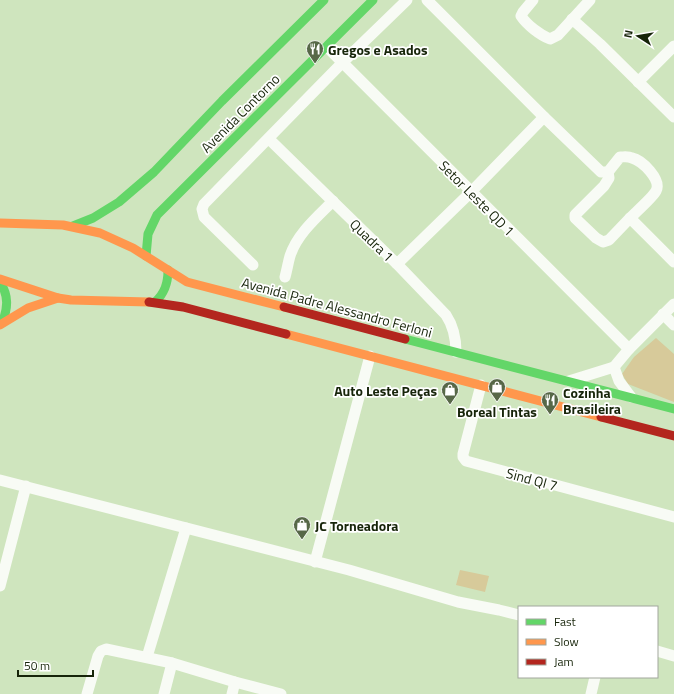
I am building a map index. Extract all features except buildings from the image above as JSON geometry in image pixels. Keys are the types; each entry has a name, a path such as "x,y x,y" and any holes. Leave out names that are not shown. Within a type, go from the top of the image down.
{"main road":[{"name":"Avenida Contorno","path":"73,226 93,218 119,202 154,172 192,131 324,0"},
{"name":"Avenida Contorno","path":"146,256 146,238 150,226 157,215 373,0"},
{"name":"Avenida Padre Alessandro Ferloni","path":"0,223 73,226 100,233 146,256 187,282 436,360 462,380 674,436"},
{"path":"155,302 164,292 168,284 168,270"},
{"name":"Avenida Padre Alessandro Ferloni","path":"0,280 58,298 71,300 94,302 155,302 182,307 370,356 436,360 469,355 674,409"},
{"path":"0,280 8,302 8,309 1,324"},
{"path":"1,324 28,308 58,298"},
{"path":"457,372 458,376 462,380"}],"street":[{"path":"252,265 204,217 202,209 209,199 406,0"},
{"path":"427,0 601,172 608,172"},
{"path":"534,0 521,16 540,34 550,39 558,35 590,0"},
{"path":"572,20 674,117"},
{"path":"638,82 674,46"},
{"name":"Setor Leste QD 1","path":"327,47 629,348"},
{"path":"397,264 471,192 544,116"},
{"name":"Quadra 1","path":"269,139 397,264 446,315 451,323 455,335 458,356"},
{"path":"625,156 634,158 642,163 655,177 657,183 656,190 630,218 609,240 604,242 596,238 575,218 575,215 604,186 609,178 608,172 620,157 625,156"},
{"path":"285,277 291,254 301,236 313,221 333,202"},
{"path":"630,218 674,262"},
{"path":"569,381 614,367 629,348 674,304"},
{"path":"663,314 674,325"},
{"path":"315,562 370,356"},
{"path":"614,367 619,381 631,397"},
{"name":"Sind QI 7","path":"481,385 463,454 466,461 674,516"},
{"path":"0,480 315,562 458,602 518,615"},
{"path":"0,586 26,486"},
{"path":"147,657 186,528"},
{"path":"88,694 98,656 101,651 106,648 172,663 281,694"},
{"path":"658,651 674,656"},
{"path":"164,694 172,663"},
{"path":"591,694 595,678"},
{"path":"232,694 235,682"}],"shaded area":[{"path":"656,338 674,354 674,402 628,384 622,374 634,357"},
{"path":"460,570 489,576 485,592 456,585"}],"traffic: fast":[{"path":"73,226 93,218 119,202 154,172 222,101 324,0"},
{"path":"146,256 148,234 157,215 373,0"},
{"path":"155,302 165,288 168,270"},
{"path":"0,282 5,292 7,302 2,323"},
{"path":"405,339 674,409"}],"traffic: slow":[{"path":"0,223 63,225 100,233 133,248 187,282 284,307"},
{"path":"0,279 58,298 71,300 149,302"},
{"path":"0,325 28,308 58,298"},
{"path":"286,334 601,417"}],"traffic: jam":[{"path":"149,302 183,307 286,334"},
{"path":"284,307 405,339"},
{"path":"601,417 674,436"}],"place":[{"name":"Gregos e Asados","path":"315,64"},
{"name":"Boreal Tintas","path":"497,402"},
{"name":"Auto Leste Peças","path":"450,405"},
{"name":"Cozinha Brasileira","path":"550,415"},
{"name":"JC Torneadora","path":"302,540"}]}
